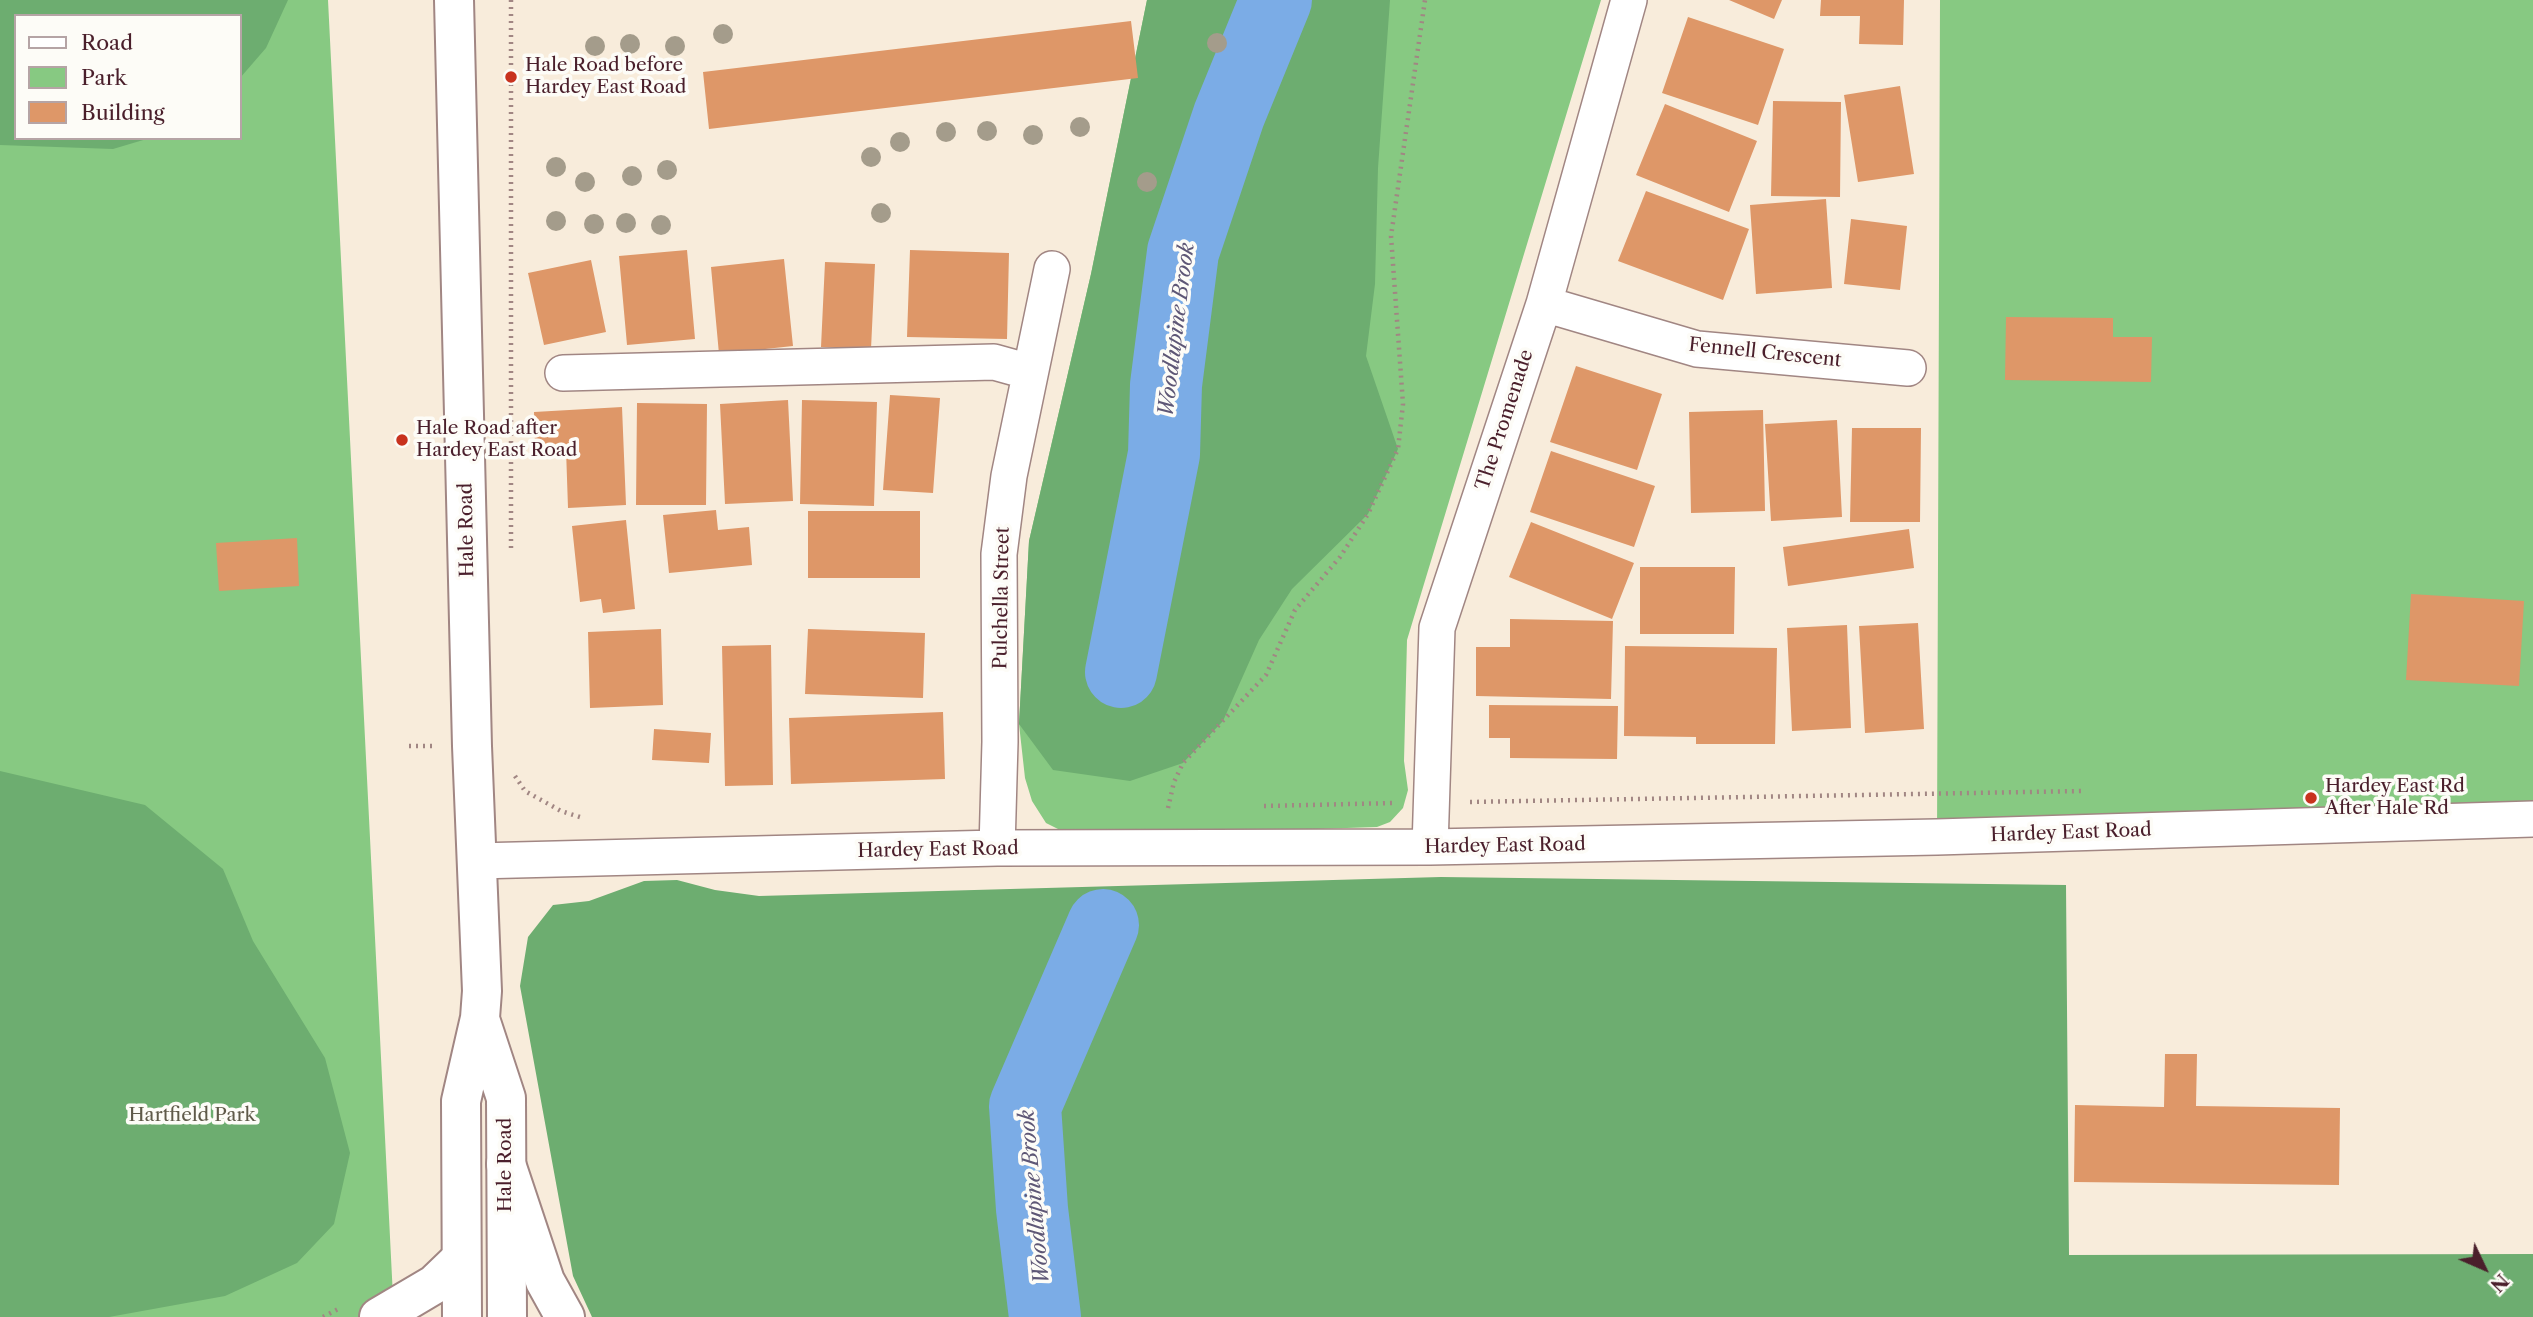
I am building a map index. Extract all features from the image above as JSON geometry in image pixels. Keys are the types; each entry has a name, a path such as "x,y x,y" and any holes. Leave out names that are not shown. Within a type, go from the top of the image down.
{"main road":[{"name":"Hale Road","path":"454,0 480,1018 461,1101 462,1317"},
{"name":"Hale Road","path":"480,1018 506,1098 507,1317"},
{"path":"506,1164 545,1281 565,1317"},
{"path":"379,1317 435,1284 461,1259"}],"street":[{"name":"The Promenade","path":"1430,847 1437,628 1544,304 1629,0"},
{"name":"Pulchella Street","path":"997,848 1000,743 999,554 1009,476 1052,269"},
{"name":"Fennell Crescent","path":"1544,304 1697,349 1908,368"},
{"path":"563,373 994,362 1030,372"},
{"name":"Hardey East Road","path":"476,861 997,848 1430,847 1937,837 2533,819"}],"path":[{"path":"510,551 511,0"},
{"path":"1168,808 1174,782 1183,763 1266,674 1295,610 1340,557 1354,536 1368,514 1398,449 1403,404 1391,236 1425,0"},
{"path":"512,771 525,791 561,811 584,818 597,818"},
{"path":"1251,806 2090,791"},
{"path":"1155,808 1182,807"}],"green space":[{"name":"Hartfield Park","path":"0,0 328,0 394,1317 0,1317"},
{"path":"0,0 288,0 266,48 242,76 242,14 14,14 14,140 143,140 113,149 0,145"},
{"path":"1147,0 1601,0 1407,640 1404,761 1408,790 1403,808 1390,822 1377,827 1074,837 1046,823 1032,801 1025,778 1019,724 1029,541 1091,274"},
{"path":"1147,0 1390,0 1378,168 1375,284 1366,356 1398,449 1368,514 1292,589 1259,640 1223,721 1183,763 1130,781 1053,770 1019,724 1029,541 1091,274"},
{"path":"1940,0 2533,0 2533,819 1937,837"},
{"path":"0,771 145,805 223,869 253,941 325,1058 350,1153 334,1224 297,1263 225,1296 109,1317 0,1317"},
{"path":"1441,877 2066,885 2069,1255 2533,1254 2533,1317 592,1317 573,1276 520,986 528,937 553,905 589,901 644,881 677,880 715,890 759,896"}],"building":[{"path":"1729,0 1782,0 1774,19"},
{"path":"1821,0 1904,0 1903,45 1859,44 1860,16 1820,16"},
{"path":"1688,17 1784,49 1758,125 1662,93"},
{"path":"1131,21 1138,78 709,129 703,72"},
{"path":"1900,86 1914,174 1858,182 1844,95"},
{"path":"1773,101 1841,102 1840,197 1771,196"},
{"path":"1665,104 1757,141 1729,212 1636,175"},
{"path":"1646,191 1749,229 1723,300 1618,261"},
{"path":"1826,199 1832,288 1756,294 1750,205"},
{"path":"1851,219 1907,226 1900,290 1844,284"},
{"path":"687,250 695,339 627,345 619,256"},
{"path":"910,250 1009,253 1007,339 907,337"},
{"path":"784,259 793,346 719,354 711,267"},
{"path":"591,260 606,332 544,345 528,273"},
{"path":"825,262 875,264 871,349 821,347"},
{"path":"2006,317 2113,318 2113,337 2152,337 2151,382 2005,380"},
{"path":"1576,366 1662,394 1637,470 1550,442"},
{"path":"890,395 940,398 933,493 883,490"},
{"path":"788,400 793,501 725,504 720,404"},
{"path":"802,400 877,402 874,506 800,504"},
{"path":"637,403 707,404 706,505 636,505"},
{"path":"622,407 626,505 568,508 566,449 535,450 534,412"},
{"path":"1763,410 1765,511 1691,513 1689,412"},
{"path":"1837,420 1842,517 1771,521 1765,424"},
{"path":"1852,428 1921,428 1920,522 1850,522"},
{"path":"1551,451 1655,486 1634,547 1530,512"},
{"path":"716,510 718,530 749,527 752,565 669,573 663,515"},
{"path":"808,511 920,511 920,578 808,578"},
{"path":"626,520 635,609 603,613 601,599 580,602 572,526"},
{"path":"1531,522 1634,563 1612,619 1509,577"},
{"path":"1909,529 1914,568 1788,586 1783,547"},
{"path":"297,538 299,586 219,591 216,543"},
{"path":"1640,567 1735,567 1734,634 1640,634"},
{"path":"2411,594 2524,601 2519,686 2406,680"},
{"path":"1510,619 1613,621 1611,699 1476,696 1476,647 1510,647"},
{"path":"1918,623 1924,729 1865,733 1859,626"},
{"path":"1847,625 1851,728 1792,731 1787,628"},
{"path":"661,629 663,705 590,708 588,632"},
{"path":"808,629 925,633 923,698 805,694"},
{"path":"771,645 773,785 725,786 722,646"},
{"path":"1625,646 1777,648 1775,744 1696,744 1696,737 1624,736"},
{"path":"1489,705 1618,706 1617,759 1510,758 1510,738 1489,738"},
{"path":"943,712 945,779 791,784 789,718"},
{"path":"654,729 711,733 709,763 652,760"},
{"path":"2165,1054 2197,1054 2196,1106 2340,1108 2339,1185 2074,1182 2075,1105 2164,1107"}],"waterway":[{"name":"Woodlupine Brook","path":"1121,672 1164,454 1166,385 1183,252 1229,115 1276,0"},
{"name":"Woodlupine Brook","path":"1045,1317 1032,1209 1025,1106 1103,925"}],"place":[{"name":"Hale Road before Hardey East Road","path":"511,77"},
{"name":"Hale Road after Hardey East Road","path":"402,440"},
{"name":"Hardey East Rd After Hale Rd","path":"2311,798"}]}
